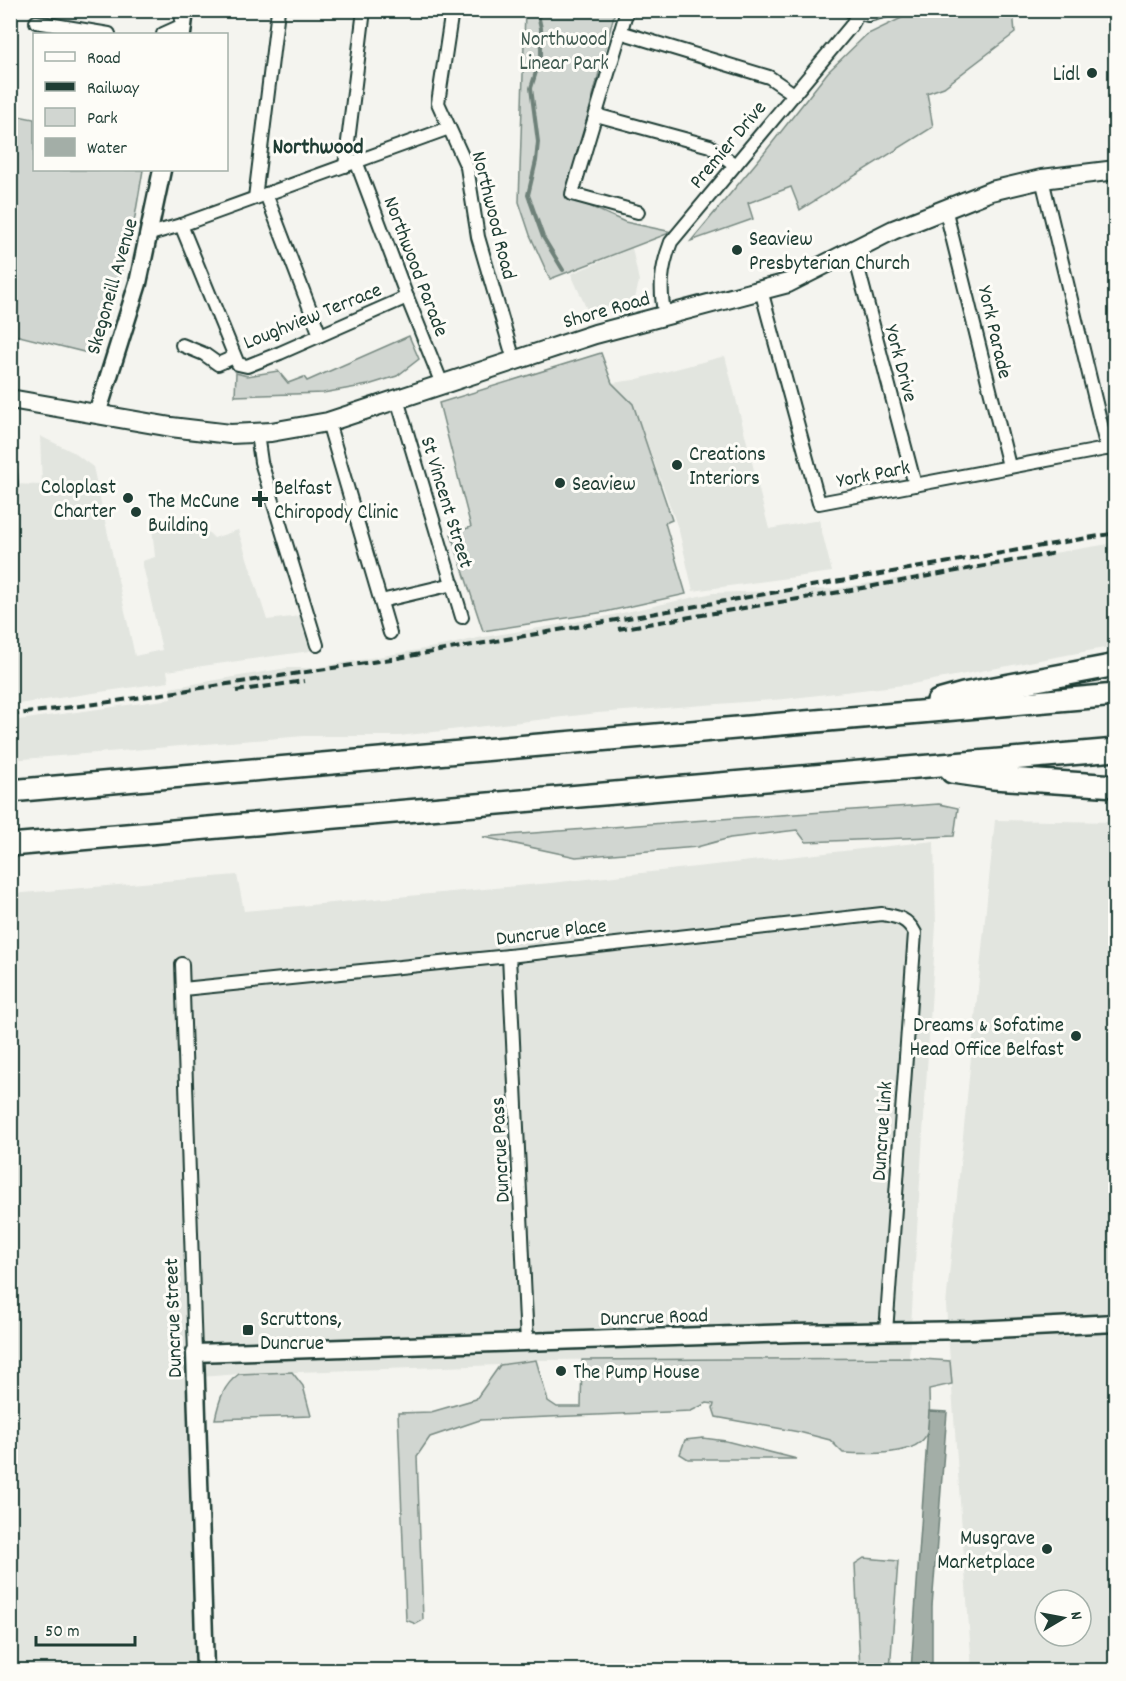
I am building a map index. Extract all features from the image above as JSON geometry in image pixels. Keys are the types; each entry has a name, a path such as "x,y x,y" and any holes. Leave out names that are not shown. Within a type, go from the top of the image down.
{"highway":[{"path":"882,716 963,694 1116,665"},
{"path":"10,791 1116,695"},
{"path":"10,845 1116,750"},
{"path":"915,767 993,778 1116,786"}],"main road":[{"name":"Shore Road","path":"10,399 205,432 257,434 327,422 595,334 804,276 893,230 991,191 1042,179 1116,170"}],"street":[{"path":"278,10 261,196 320,335"},
{"name":"Northwood Parade","path":"364,10 350,164 442,384"},
{"name":"Northwood Road","path":"452,10 438,103 467,166 478,237 514,360"},
{"path":"627,10 572,194 638,212"},
{"path":"856,11 868,15 887,10"},
{"name":"Premier Drive","path":"665,316 660,294 661,276 671,242 851,26 856,11"},
{"path":"36,22 103,33"},
{"path":"166,33 183,23"},
{"path":"620,32 769,77 794,94"},
{"path":"596,115 710,146 735,165"},
{"path":"150,234 181,225 449,128"},
{"name":"Skegoneill Avenue","path":"97,414 138,283 162,171"},
{"path":"1042,179 1111,448"},
{"name":"York Parade","path":"945,208 1009,466"},
{"name":"Loughview Terrace","path":"181,225 238,364 247,366 407,297"},
{"name":"York Drive","path":"851,251 857,264 915,485"},
{"name":"York Park","path":"760,290 819,503 1111,448"},
{"path":"182,345 204,354 218,364 234,357"},
{"name":"St Vincent Street","path":"397,399 462,617"},
{"path":"327,422 390,633"},
{"path":"257,434 261,462 317,645"},
{"path":"10,471 11,486"},
{"path":"381,601 453,584"},
{"name":"Duncrue Place","path":"183,989 509,956 882,914 909,922 915,933"},
{"name":"Duncrue Link","path":"886,1332 915,933"},
{"name":"Duncrue Pass","path":"509,956 527,1343"},
{"name":"Duncrue Street","path":"183,964 205,1671"},
{"name":"Duncrue Road","path":"195,1353 1116,1323"}],"shaded area":[{"path":"632,248 639,281 635,299 588,312 571,274"},
{"path":"725,356 769,529 819,520 832,572 693,591 679,531 633,404 612,383 634,380"},
{"path":"40,436 73,452 93,467 135,656 162,650 142,561 155,557 152,527 204,528 214,538 238,530 267,620 300,616 310,651 167,671 169,682 11,705 10,484 42,485"},
{"path":"1115,543 1115,646 912,684 785,699 598,713 399,736 304,736 11,760 11,721 171,699 170,688 287,668 313,668 447,645 599,618 713,593 834,589"},
{"path":"995,820 1115,822 1115,1670 972,1670 946,1305"},
{"path":"934,841 936,925 909,1358 536,1360 500,1365 239,1374 188,1378 197,1670 11,1670 11,894 237,875 244,911 551,883"}],"green space":[{"name":"Northwood Linear Park","path":"525,11 615,11 567,196 625,222 672,232 550,279 530,235 519,202"},
{"path":"916,11 1013,11 1015,33 944,87 927,93 933,127 800,210 791,187 748,203 753,219 691,241 828,72 866,35"},
{"path":"10,113 33,119 33,171 143,171 132,234 96,355 11,334"},
{"path":"409,336 419,359 397,376 368,385 323,393 235,396 236,373 247,376 278,371 288,383 304,377 307,381"},
{"name":"Seaview","path":"601,353 612,383 633,404 672,520 665,523 686,594 605,612 483,631 451,534 471,527 439,403"},
{"path":"939,804 958,808 954,836 806,842 797,830 730,838 697,847 576,857 483,837 677,822"},
{"path":"909,1358 950,1361 952,1384 929,1389 929,1422 927,1433 922,1441 902,1450 890,1452 843,1453 830,1440 716,1417 714,1404 707,1403 691,1411 480,1420 430,1437 417,1456 423,1620 416,1624 406,1620 398,1413 431,1412 476,1399 500,1365 536,1360 548,1401 557,1407 581,1407 582,1360"},
{"path":"292,1372 303,1386 311,1416 215,1419 225,1388 239,1374"},
{"path":"703,1438 726,1441 797,1459 688,1459 680,1454 685,1440"},
{"path":"864,1558 898,1561 890,1670 860,1670 855,1564"}],"water":[{"path":"929,1411 947,1412 932,1606 932,1670 911,1670"}],"waterway":[{"path":"537,10 541,28 541,56 531,88 538,142 528,195 543,237 563,270"}],"railway":[{"path":"10,715 398,658 1116,533"},
{"path":"618,629 1056,553"},
{"path":"236,691 304,681"}],"place":[{"name":"Lidl","path":"1092,73"},
{"name":"Seaview Presbyterian Church","path":"737,250"},
{"name":"Creations Interiors","path":"677,465"},
{"name":"Seaview","path":"560,483"},
{"name":"Coloplast Charter","path":"128,498"},
{"name":"Belfast Chiropody Clinic","path":"260,499"},
{"name":"The McCune Building","path":"136,512"},
{"name":"Dreams & Sofatime Head Office Belfast","path":"1076,1036"},
{"name":"Scruttons, Duncrue","path":"248,1330"},
{"name":"The Pump House","path":"561,1371"},
{"name":"Musgrave Marketplace","path":"1047,1549"}],"district":[{"name":"Northwood","path":"318,145"}]}
